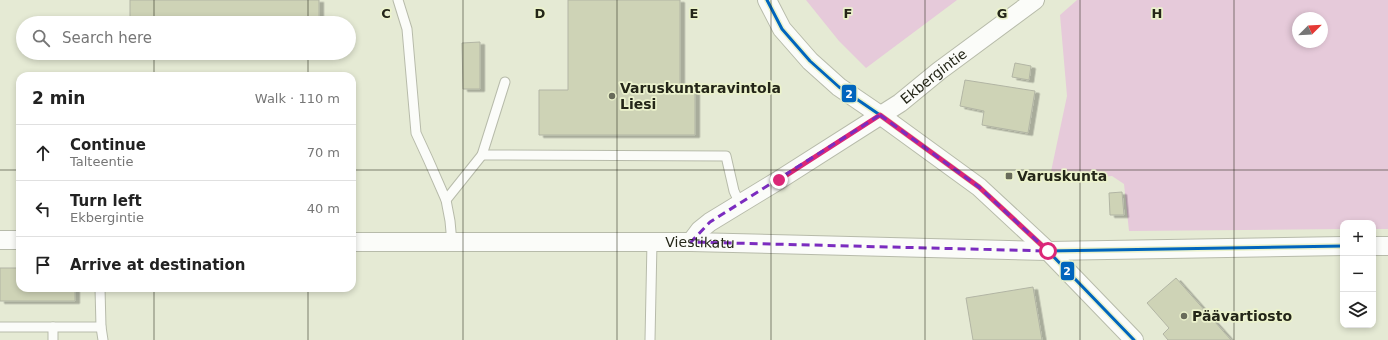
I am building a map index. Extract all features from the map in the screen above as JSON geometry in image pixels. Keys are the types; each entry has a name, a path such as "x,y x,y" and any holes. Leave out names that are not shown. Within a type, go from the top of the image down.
{"street":[{"path":"767,0 782,29 810,62 839,87 979,187 1048,251 1134,340"},
{"name":"Ekbergintie","path":"691,242 700,230 710,222 900,103 938,71 1035,0"},
{"path":"0,240 16,240"},
{"name":"Viestikatu","path":"356,242 691,242 1048,251 1340,246"},
{"path":"1376,246 1388,246"}],"lane":[{"path":"398,0 408,29 416,133 446,200 452,243"},
{"path":"446,200 482,155 505,82"},
{"path":"482,155 726,156 734,191 740,204"},
{"path":"650,340 652,242"},
{"path":"100,292 101,327 103,340"},
{"path":"0,327 101,327"},
{"path":"53,327 53,340"}],"highlighted area":[{"path":"880,115 979,187 1048,251 691,242 710,222"}],"shaded area":[{"path":"806,0 957,0 866,68 839,41"},
{"path":"1077,0 1388,0 1388,229 1376,229 1376,220 1340,220 1340,229 1129,231 1124,184 1112,176 1049,181 1067,96 1060,15"}],"building":[{"path":"130,0 319,0 319,16 130,16"},
{"path":"568,0 680,0 680,89 695,89 695,135 539,135 539,90 568,90"},
{"path":"480,42 480,89 463,89 462,43"},
{"path":"1015,63 1031,66 1029,80 1012,77"},
{"path":"965,80 1035,91 1028,133 982,125 984,111 960,106"},
{"path":"1122,192 1124,215 1110,215 1109,193"},
{"path":"0,268 16,268 16,292 75,292 75,301 0,301"},
{"name":"Päävartiosto","path":"1176,278 1231,340 1168,340 1163,334 1169,328 1147,303"},
{"path":"1033,287 1042,340 973,340 966,298"}],"transit line":[{"name":"2","path":"767,0 782,29 810,61 839,87 979,187 1048,251 1134,340"},
{"name":"2","path":"1048,251 1340,246"}],"place":[{"name":"Varuskuntaravintola Liesi","path":"612,96"},
{"name":"Varuskunta","path":"1009,176"},
{"name":"Päävartiosto","path":"1184,316"}],"route":[{"path":"779,180 880,115 979,187 1048,251"}]}
